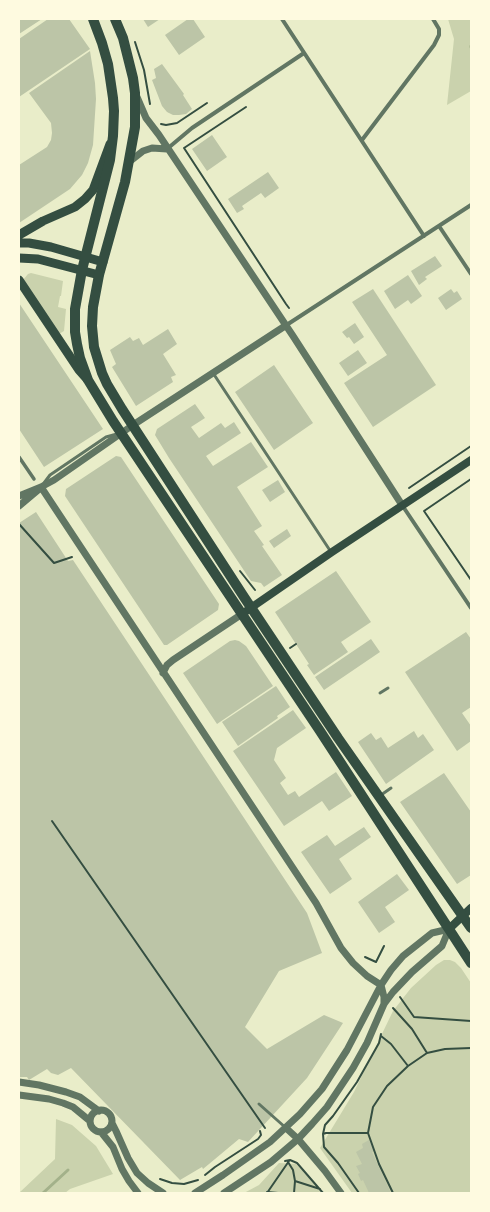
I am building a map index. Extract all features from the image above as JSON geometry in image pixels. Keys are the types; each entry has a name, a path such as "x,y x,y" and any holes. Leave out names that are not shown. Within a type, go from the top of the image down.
{"highway":[{"path":"93,19 108,64 113,98 113,136 110,160 85,257 75,309 76,332 80,358 88,380 121,433 320,731 471,963"},
{"path":"115,19 123,38 133,78 135,93 134,127 126,182 99,275 94,299 92,317 96,358 107,384 251,608 378,796 471,928"}],"main road":[{"path":"19,235 43,221 75,207 85,199 92,190 113,136"},
{"path":"19,243 29,243 51,247 103,262"},
{"path":"19,258 38,259 99,275"},
{"path":"19,280 79,370 88,380"},
{"path":"242,614 332,552 471,460"},
{"path":"449,928 471,908"}],"street":[{"path":"282,19 424,236"},
{"path":"362,140 434,45 439,35 439,29 433,19"},
{"path":"129,162 142,151 152,148 167,149 192,128 304,54"},
{"path":"135,93 146,118 471,608"},
{"path":"19,496 58,478 133,425 471,205"},
{"path":"439,226 471,274"},
{"path":"19,456 34,479"},
{"path":"19,506 41,487"},
{"path":"41,487 316,903 341,948 353,963 381,986 384,1004"},
{"path":"163,673 167,665 173,660 242,614"},
{"path":"195,1193 270,1142 300,1114 322,1090 347,1050 391,970 403,956 422,940 432,933 449,928"},
{"path":"224,1193 271,1162 298,1139 327,1106 342,1086 367,1042 384,1004 412,972 442,946 449,928"},
{"path":"19,1082 39,1085 80,1097 99,1111"},
{"path":"19,1095 49,1099 73,1107 90,1121 95,1130 101,1132 113,1147 122,1169 138,1193"},
{"path":"90,1121 92,1115 99,1111 103,1110 110,1115 112,1123 128,1158 137,1173 148,1183 163,1193"},
{"path":"101,1132 107,1130 112,1123"},
{"path":"286,1128 298,1139 341,1193"}],"lane":[{"path":"213,373 332,552"},
{"path":"380,693 388,688"},
{"path":"378,796 391,788"},
{"path":"259,1104 286,1128"}],"path":[{"path":"133,38 144,70 151,111"},
{"path":"160,123 166,125 177,123 207,103"},
{"path":"246,107 184,148 289,308"},
{"path":"409,488 471,446"},
{"path":"471,479 424,511 471,580"},
{"path":"19,524 54,562 72,557"},
{"path":"52,821 265,1128"},
{"path":"365,957 376,962 384,946"},
{"path":"400,997 414,1017 471,1021"},
{"path":"393,1008 412,1029 427,1053"},
{"path":"381,1036 391,1044 408,1066"},
{"path":"393,1193 379,1164 368,1133 373,1107 387,1086 408,1066 427,1053 445,1049 471,1048"},
{"path":"158,1178 163,1181 178,1184 194,1182 258,1139 262,1135 260,1131"},
{"path":"359,1193 338,1163 324,1147 323,1134 368,1133"},
{"path":"280,1165 289,1161 295,1161 324,1193"},
{"path":"289,1161 293,1170 295,1182 294,1193"},
{"path":"267,1193 289,1161"},
{"path":"295,1182 321,1189"},
{"path":"267,1193 278,1193"}],"green space":[{"path":"448,19 471,19 471,91 447,105 454,39"},
{"path":"31,273 63,281 58,307 66,309 64,331 59,334 23,280 28,274"},
{"path":"444,960 455,962 471,983 471,1193 352,1193 320,1148 354,1092 393,1011 411,988 436,965"},
{"path":"56,1119 72,1125 96,1146 113,1174 70,1189 65,1193 19,1193 55,1159"},
{"path":"279,1163 296,1164 321,1193 244,1193 259,1185"}],"building":[{"path":"19,19 42,19 19,34"},
{"path":"48,19 69,19 90,49 19,97 19,39"},
{"path":"143,19 160,19 148,27"},
{"path":"188,19 193,19 205,37 179,55 165,35"},
{"path":"90,51 96,99 93,145 88,163 82,175 70,189 19,223 19,165 47,147 51,140 52,133 51,123 29,93"},
{"path":"162,64 184,94 183,95 192,109 186,114 173,115 167,112 162,106 152,80 156,78 154,69"},
{"path":"212,135 227,157 207,171 192,149"},
{"path":"268,172 279,188 265,198 261,193 242,206 244,209 237,213 228,199"},
{"path":"435,256 442,266 425,277 427,279 419,285 411,271"},
{"path":"408,275 422,296 411,304 408,300 395,309 384,291"},
{"path":"373,289 436,385 373,427 344,383 387,355 352,302"},
{"path":"451,289 454,293 457,291 462,299 446,310 438,298"},
{"path":"19,303 103,429 44,467 19,429"},
{"path":"355,323 364,337 354,344 349,337 347,338 342,332"},
{"path":"168,329 177,344 163,354 176,375 171,377 173,382 136,406 112,367 116,364 110,350 130,337 133,341 139,338 143,345"},
{"path":"358,350 367,363 348,376 339,363"},
{"path":"274,365 313,423 274,450 235,392"},
{"path":"195,404 205,418 191,427 199,438 221,423 225,428 234,422 241,433 206,456 213,466 251,442 268,467 237,487 262,526 254,531 264,545 262,546 282,575 264,587 261,583 251,581 155,435 157,429"},
{"path":"116,456 121,457 219,604 218,610 167,645 164,645 65,496 66,489"},
{"path":"278,480 285,492 270,502 262,490"},
{"path":"36,512 68,561 73,560 307,913 322,953 279,971 245,1027 267,1049 324,1015 343,1023 307,1078 248,1142 239,1139 203,1169 202,1167 180,1180 71,1068 58,1075 51,1073 47,1069 29,1080 27,1077 19,1077 19,523"},
{"path":"287,529 291,536 274,548 269,541"},
{"path":"336,571 371,622 341,642 348,652 314,675 307,665 309,664 275,612"},
{"path":"466,632 471,639 471,707 462,713 471,726 471,741 457,751 405,672"},
{"path":"371,639 380,652 324,690 315,677"},
{"path":"235,640 246,646 273,686 217,724 183,673 230,641"},
{"path":"276,686 290,707 277,716 278,718 238,746 222,722"},
{"path":"293,710 306,728 277,748 274,760 286,778 280,783 288,795 295,791 299,797 336,772 352,796 329,811 322,801 284,826 233,751"},
{"path":"414,731 418,738 423,734 434,750 386,784 358,742 371,733 376,740 381,737 388,748"},
{"path":"444,773 471,812 471,875 457,884 400,802"},
{"path":"364,827 371,837 339,859 352,879 330,894 301,852 327,835 335,846"},
{"path":"397,874 409,890 385,907 395,922 379,933 358,902"},
{"path":"369,1140 374,1151 372,1152 391,1193 369,1193 363,1180 361,1181 358,1174 360,1173 356,1166 362,1164 356,1152 363,1148 362,1144"}],"waterway":[{"path":"43,1193 68,1170"}]}
